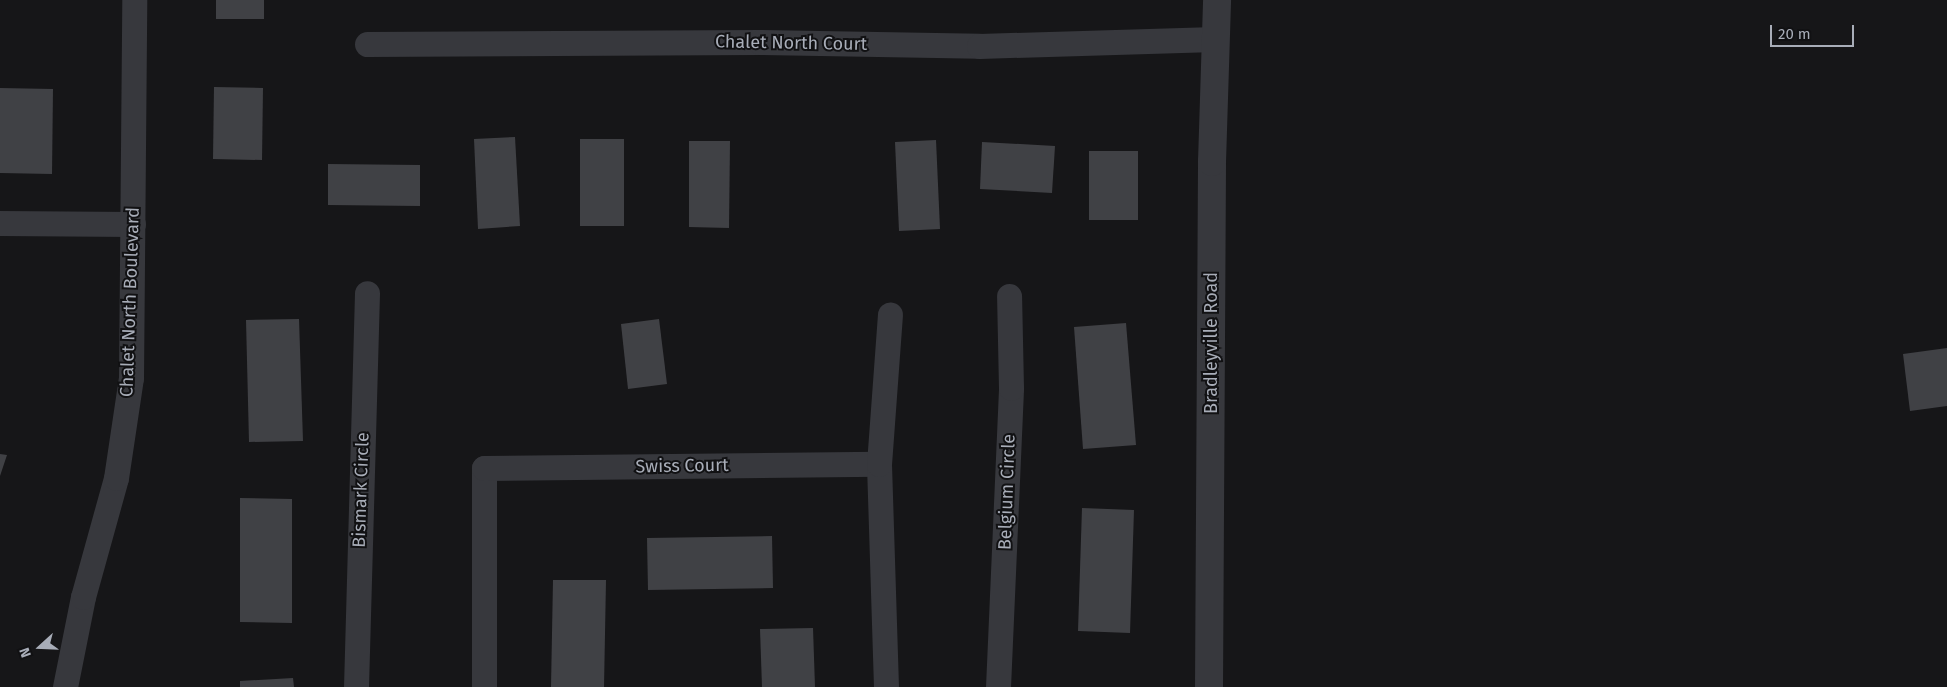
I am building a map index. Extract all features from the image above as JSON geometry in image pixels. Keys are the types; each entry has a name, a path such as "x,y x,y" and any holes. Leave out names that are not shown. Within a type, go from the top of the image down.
{"street":[{"name":"Chalet North Boulevard","path":"65,687 83,597 116,478 130,378 134,0"},
{"name":"Bradleyville Road","path":"1209,687 1215,39 1217,0"},
{"name":"Chalet North Court","path":"367,44 760,42 978,46 1215,39"},
{"path":"0,223 133,224"},
{"name":"Bismark Circle","path":"356,687 367,293"},
{"name":"Belgium Circle","path":"998,687 1011,388 1010,296"},
{"path":"886,687 879,464 890,314"},
{"name":"Swiss Court","path":"484,687 484,468 879,464"}],"building":[{"path":"216,0 264,0 264,19 216,19"},
{"path":"214,87 263,88 262,160 213,159"},
{"path":"0,88 53,89 52,174 0,173"},
{"path":"515,137 520,226 478,229 474,139"},
{"path":"580,139 624,139 624,226 580,226"},
{"path":"936,140 940,229 899,231 895,142"},
{"path":"689,141 730,141 729,228 689,227"},
{"path":"982,142 1055,146 1052,193 980,189"},
{"path":"1089,151 1138,151 1138,220 1089,220"},
{"path":"328,164 420,165 420,206 328,205"},
{"path":"299,319 303,441 249,442 246,320"},
{"path":"659,319 667,384 628,389 621,324"},
{"path":"1126,323 1136,445 1083,449 1074,327"},
{"path":"1947,348 1947,406 1910,411 1903,354"},
{"path":"0,454 7,455 0,476"},
{"path":"240,498 292,499 292,623 240,622"},
{"path":"1082,508 1134,510 1130,633 1078,631"},
{"path":"772,536 773,588 648,590 647,538"},
{"path":"553,580 606,580 604,687 551,687"},
{"path":"813,628 815,687 762,687 760,629"},
{"path":"293,678 294,687 240,687 240,681"}]}
